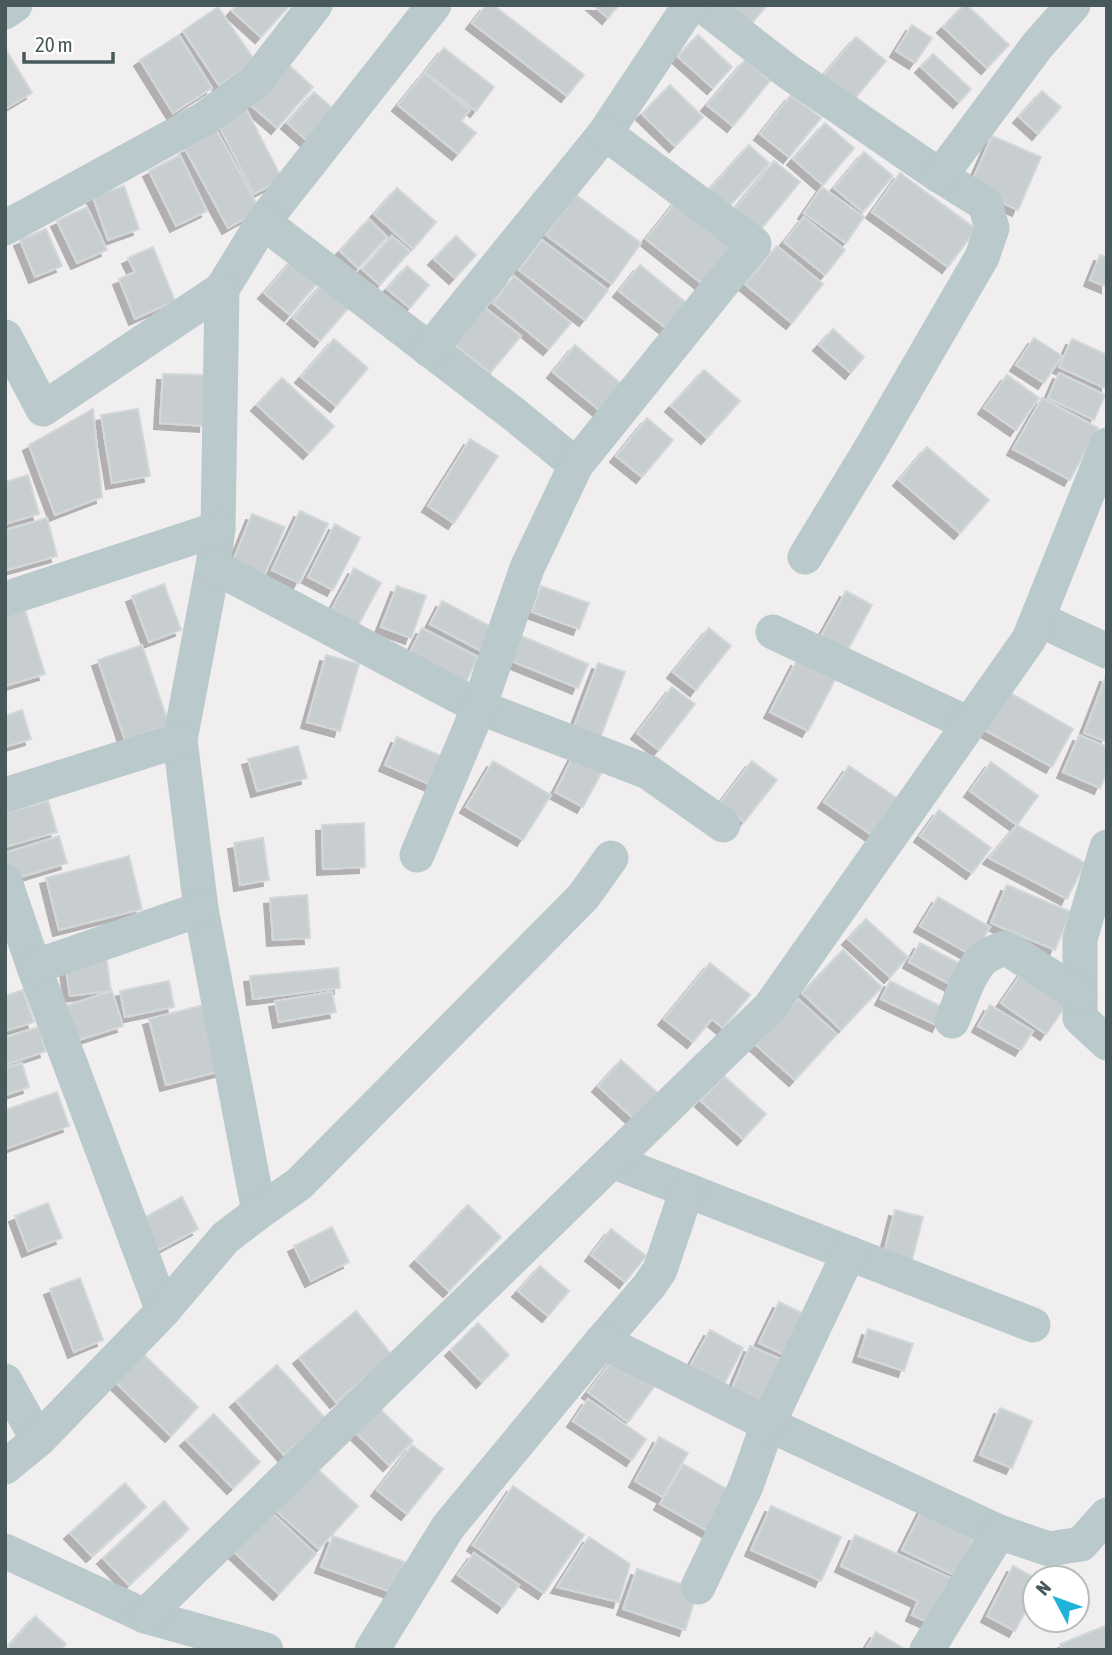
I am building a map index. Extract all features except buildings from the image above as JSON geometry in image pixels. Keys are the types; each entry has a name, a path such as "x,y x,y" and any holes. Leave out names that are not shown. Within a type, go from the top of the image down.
{"street":[{"path":"5,12 15,5"},
{"path":"5,228 205,119 256,80 315,5"},
{"path":"5,337 43,409 222,289 264,222 434,5"},
{"path":"429,350 605,133 690,5"},
{"path":"702,5 787,71 985,204 992,228 982,257 805,557"},
{"path":"940,176 1037,46 1073,5"},
{"path":"417,855 479,706 527,568 576,465 754,244 605,133"},
{"path":"264,222 576,465"},
{"path":"222,289 218,529 180,740 201,909 259,1212"},
{"path":"145,1616 770,1007 1029,639 1107,445"},
{"path":"5,599 218,529"},
{"path":"213,566 479,706 648,772 723,825"},
{"path":"1038,619 1107,651"},
{"path":"773,632 969,724"},
{"path":"5,795 180,740"},
{"path":"1107,847 1080,939 1080,1018 1107,1043"},
{"path":"5,1467 38,1440 163,1311 225,1238 309,1175 583,897 611,858"},
{"path":"5,882 34,967 163,1311"},
{"path":"34,967 201,909"},
{"path":"952,1021 975,968 984,958 1004,948 1080,995"},
{"path":"612,1161 1032,1325"},
{"path":"372,1650 448,1527 660,1270 687,1190"},
{"path":"698,1587 746,1486 768,1424 849,1253"},
{"path":"602,1341 768,1424 999,1532 1049,1549 1081,1544 1107,1515"},
{"path":"5,1381 38,1440"},
{"path":"927,1650 999,1532"},
{"path":"11,1562 145,1616 190,1640 266,1650"}]}
